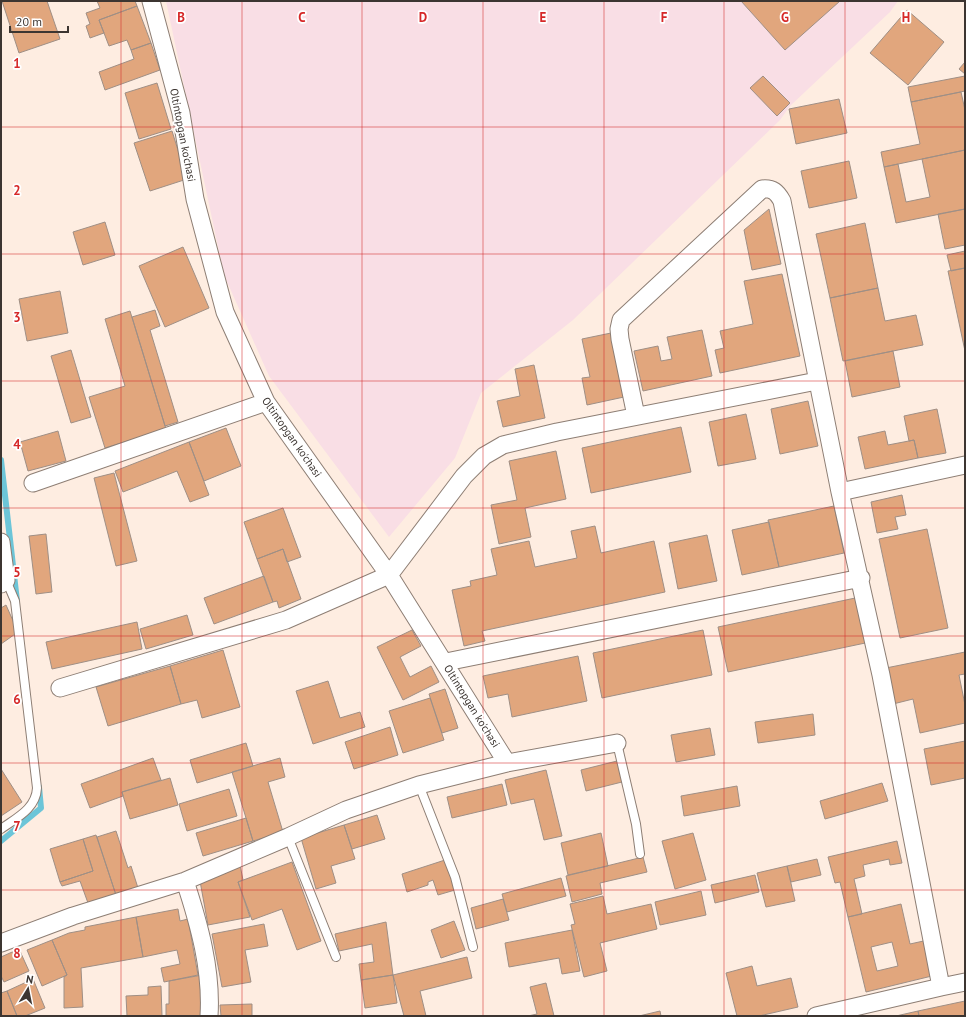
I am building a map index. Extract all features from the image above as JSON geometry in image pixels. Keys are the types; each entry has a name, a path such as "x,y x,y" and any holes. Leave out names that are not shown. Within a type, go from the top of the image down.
{"street":[{"name":"Oltintopgan ko'chasi","path":"151,1 181,113 196,199 225,312 266,402 389,575 446,662 507,763"},
{"path":"636,416 620,339 619,329 622,320 762,189 769,189 777,192 782,201 840,492 861,578 941,987"},
{"path":"60,688 286,620 389,575 464,476 484,456 503,445 557,432 818,381"},
{"path":"33,482 266,402"},
{"path":"840,492 965,465"},
{"path":"1,542 4,582"},
{"path":"446,662 861,578"},
{"path":"1,943 73,916 184,881 288,837 346,810 419,785 507,763 617,742"},
{"path":"184,881 197,918 206,959 210,1002 209,1016"},
{"path":"816,1016 965,982"}],"lane":[{"path":"1,829 33,804 37,796 15,601 4,582"},
{"path":"617,742 636,824 640,854"},
{"path":"419,785 455,877 473,947"},
{"path":"288,837 336,957"}],"shaded area":[{"path":"166,1 898,1 890,12 790,106 780,120 573,320 481,393 455,458 389,537 269,376 224,275"}],"building":[{"path":"2,1 47,1 60,39 19,53"},
{"path":"97,1 135,1 137,6 99,20 104,33 90,38 86,26 90,24 86,13 100,8"},
{"path":"741,1 840,1 785,50"},
{"path":"137,6 151,43 131,50 127,40 109,46 99,20"},
{"path":"907,10 944,42 908,85 870,53"},
{"path":"151,43 160,70 105,90 99,72 134,59 131,50"},
{"path":"965,62 965,74 959,69"},
{"path":"763,76 790,103 777,116 750,88"},
{"path":"965,76 965,91 911,102 908,87"},
{"path":"157,83 171,129 139,139 125,93"},
{"path":"961,92 965,110 965,150 884,167 881,152 920,144 911,102"},
{"path":"839,99 847,133 796,144 789,109"},
{"path":"172,131 187,179 150,191 134,143"},
{"path":"965,150 965,209 896,223 884,167 898,164 906,202 930,197 922,159"},
{"path":"849,161 857,198 809,208 801,171"},
{"path":"769,209 781,264 752,270 744,230"},
{"path":"965,209 965,245 945,249 938,214"},
{"path":"105,222 115,255 83,265 73,232"},
{"path":"865,223 878,288 830,298 816,234"},
{"path":"183,247 209,308 165,327 139,266"},
{"path":"965,251 965,268 951,271 947,255"},
{"path":"965,268 965,351 948,271"},
{"path":"782,274 800,356 720,373 715,350 724,348 720,331 753,324 744,281"},
{"path":"878,288 885,321 916,315 923,345 843,361 830,298"},
{"path":"60,291 68,333 27,341 19,299"},
{"path":"155,310 160,326 150,330 178,422 165,426 132,317"},
{"path":"130,311 166,429 105,448 89,397 125,386 105,319"},
{"path":"702,330 712,376 643,391 634,351 658,346 661,361 672,359 667,337"},
{"path":"611,333 624,397 587,405 582,378 590,377 582,339"},
{"path":"71,350 91,417 71,423 51,356"},
{"path":"893,351 900,387 852,397 845,361"},
{"path":"534,365 545,418 503,427 497,401 520,396 515,369"},
{"path":"808,401 818,446 780,454 771,409"},
{"path":"937,409 946,453 918,458 914,440 909,441 904,416"},
{"path":"746,414 756,459 718,466 709,422"},
{"path":"681,427 691,472 591,493 582,448"},
{"path":"226,428 241,466 204,481 189,442"},
{"path":"58,431 66,461 28,471 20,442"},
{"path":"885,431 888,445 914,440 918,458 865,469 858,437"},
{"path":"189,442 209,495 190,502 177,471 123,492 115,471"},
{"path":"556,451 566,499 525,508 531,537 499,544 491,505 517,500 509,461"},
{"path":"114,473 137,561 116,566 94,478"},
{"path":"902,495 906,515 895,517 898,529 877,533 871,502"},
{"path":"834,506 844,553 779,567 768,520"},
{"path":"283,508 301,557 287,562 283,549 257,559 244,522"},
{"path":"769,522 779,567 742,575 732,530"},
{"path":"595,526 601,553 654,541 665,592 482,631 485,641 464,646 452,590 471,586 470,581 497,575 491,549 529,541 535,567 577,558 571,531"},
{"path":"927,529 948,628 900,638 879,539"},
{"path":"46,534 52,592 36,594 29,536"},
{"path":"707,535 717,581 678,589 669,543"},
{"path":"283,549 301,599 279,608 277,601 273,602 257,559"},
{"path":"264,576 273,602 214,624 204,598"},
{"path":"860,597 870,642 728,672 718,627"},
{"path":"6,605 18,632 1,644 1,608"},
{"path":"187,615 193,635 146,649 140,629"},
{"path":"137,622 142,649 52,669 46,642"},
{"path":"412,630 421,646 400,657 410,677 431,666 439,682 403,700 377,647"},
{"path":"703,630 712,675 602,698 593,653"},
{"path":"223,650 240,707 202,718 197,700 181,704 170,666"},
{"path":"965,652 965,674 959,675 965,705 965,723 920,733 913,699 889,705 881,669"},
{"path":"578,656 587,701 512,717 508,694 488,698 483,676"},
{"path":"170,666 181,704 108,726 96,687"},
{"path":"328,681 340,718 360,712 365,727 313,744 296,691"},
{"path":"445,689 458,728 442,733 429,694"},
{"path":"430,698 444,740 403,753 389,711"},
{"path":"813,714 815,735 758,743 755,722"},
{"path":"390,727 398,755 354,769 345,742"},
{"path":"710,728 715,755 676,762 671,735"},
{"path":"965,741 965,778 931,785 924,749"},
{"path":"246,743 253,766 197,783 190,760"},
{"path":"153,758 161,780 122,792 123,796 90,808 81,784"},
{"path":"280,758 285,777 268,782 283,832 253,841 232,772"},
{"path":"621,760 626,781 586,791 581,770"},
{"path":"1,769 22,802 1,816"},
{"path":"546,770 562,836 544,840 534,799 511,804 505,780"},
{"path":"170,778 178,805 130,819 122,792"},
{"path":"882,783 888,801 825,819 820,801"},
{"path":"502,784 507,805 452,818 447,797"},
{"path":"737,786 740,806 684,816 681,796"},
{"path":"229,789 237,816 187,831 179,804"},
{"path":"377,815 385,839 352,849 344,825"},
{"path":"246,818 253,841 203,856 196,833"},
{"path":"344,825 355,859 331,866 336,883 316,889 301,838"},
{"path":"116,831 128,868 131,866 138,888 116,895 97,837"},
{"path":"601,833 608,866 568,875 561,843"},
{"path":"693,833 706,880 675,889 662,841"},
{"path":"96,835 116,895 88,903 80,881 62,886 60,882 93,871 83,839"},
{"path":"83,839 93,871 60,882 50,849"},
{"path":"897,841 902,863 890,865 889,859 863,865 865,876 854,879 862,914 848,917 840,882 835,883 828,857"},
{"path":"643,857 647,872 600,883 602,894 572,902 566,876"},
{"path":"817,859 821,875 791,882 787,866"},
{"path":"445,860 455,890 438,895 433,880 428,882 428,885 407,892 402,874"},
{"path":"292,862 321,941 297,950 282,909 252,920 238,882"},
{"path":"240,865 243,880 238,882 250,917 208,925 200,881"},
{"path":"787,866 795,901 766,907 757,873"},
{"path":"755,875 759,892 715,903 711,885"},
{"path":"561,878 566,896 507,912 502,894"},
{"path":"701,891 706,915 660,925 655,902"},
{"path":"603,896 607,914 651,904 657,929 600,943 607,971 584,977 571,925 575,924 570,904"},
{"path":"503,899 509,920 476,929 471,908"},
{"path":"901,904 910,944 928,940 936,975 866,992 848,917","holes":["892,942 898,966 877,971 871,947"]},
{"path":"178,909 180,921 188,919 198,975 164,982 161,968 180,964 177,950 143,957 136,917"},
{"path":"136,917 143,957 81,968 83,1007 64,1008 64,977 67,975 52,940 69,933 85,930 85,927"},
{"path":"454,921 465,950 441,958 431,930"},
{"path":"386,922 393,975 361,980 359,964 374,962 372,944 339,951 335,934"},
{"path":"264,924 268,946 245,950 251,982 222,987 212,934"},
{"path":"572,930 580,971 562,974 559,958 509,967 505,943"},
{"path":"52,940 67,975 42,986 27,950"},
{"path":"19,949 29,971 4,982 1,976 1,957"},
{"path":"467,957 472,978 420,991 426,1016 404,1016 393,975"},
{"path":"752,966 757,986 791,978 798,1007 759,1016 737,1016 726,973"},
{"path":"202,975 202,1016 166,1016 166,1004 169,1004 169,981"},
{"path":"393,975 397,1003 365,1008 361,980"},
{"path":"33,979 45,1008 25,1016 17,1016 7,991"},
{"path":"546,983 554,1016 528,1016 537,1014 530,987"},
{"path":"161,986 162,1016 127,1016 126,996 148,995 148,987"},
{"path":"7,991 17,1016 1,1016 1,993"},
{"path":"965,1001 965,1016 919,1016 918,1011"},
{"path":"252,1004 252,1016 221,1016 220,1005"},
{"path":"660,1011 661,1016 639,1016"},
{"path":"918,1011 919,1016 896,1016"}],"waterway":[{"path":"1,460 17,601"},
{"path":"1,841 41,808 39,787"}]}
